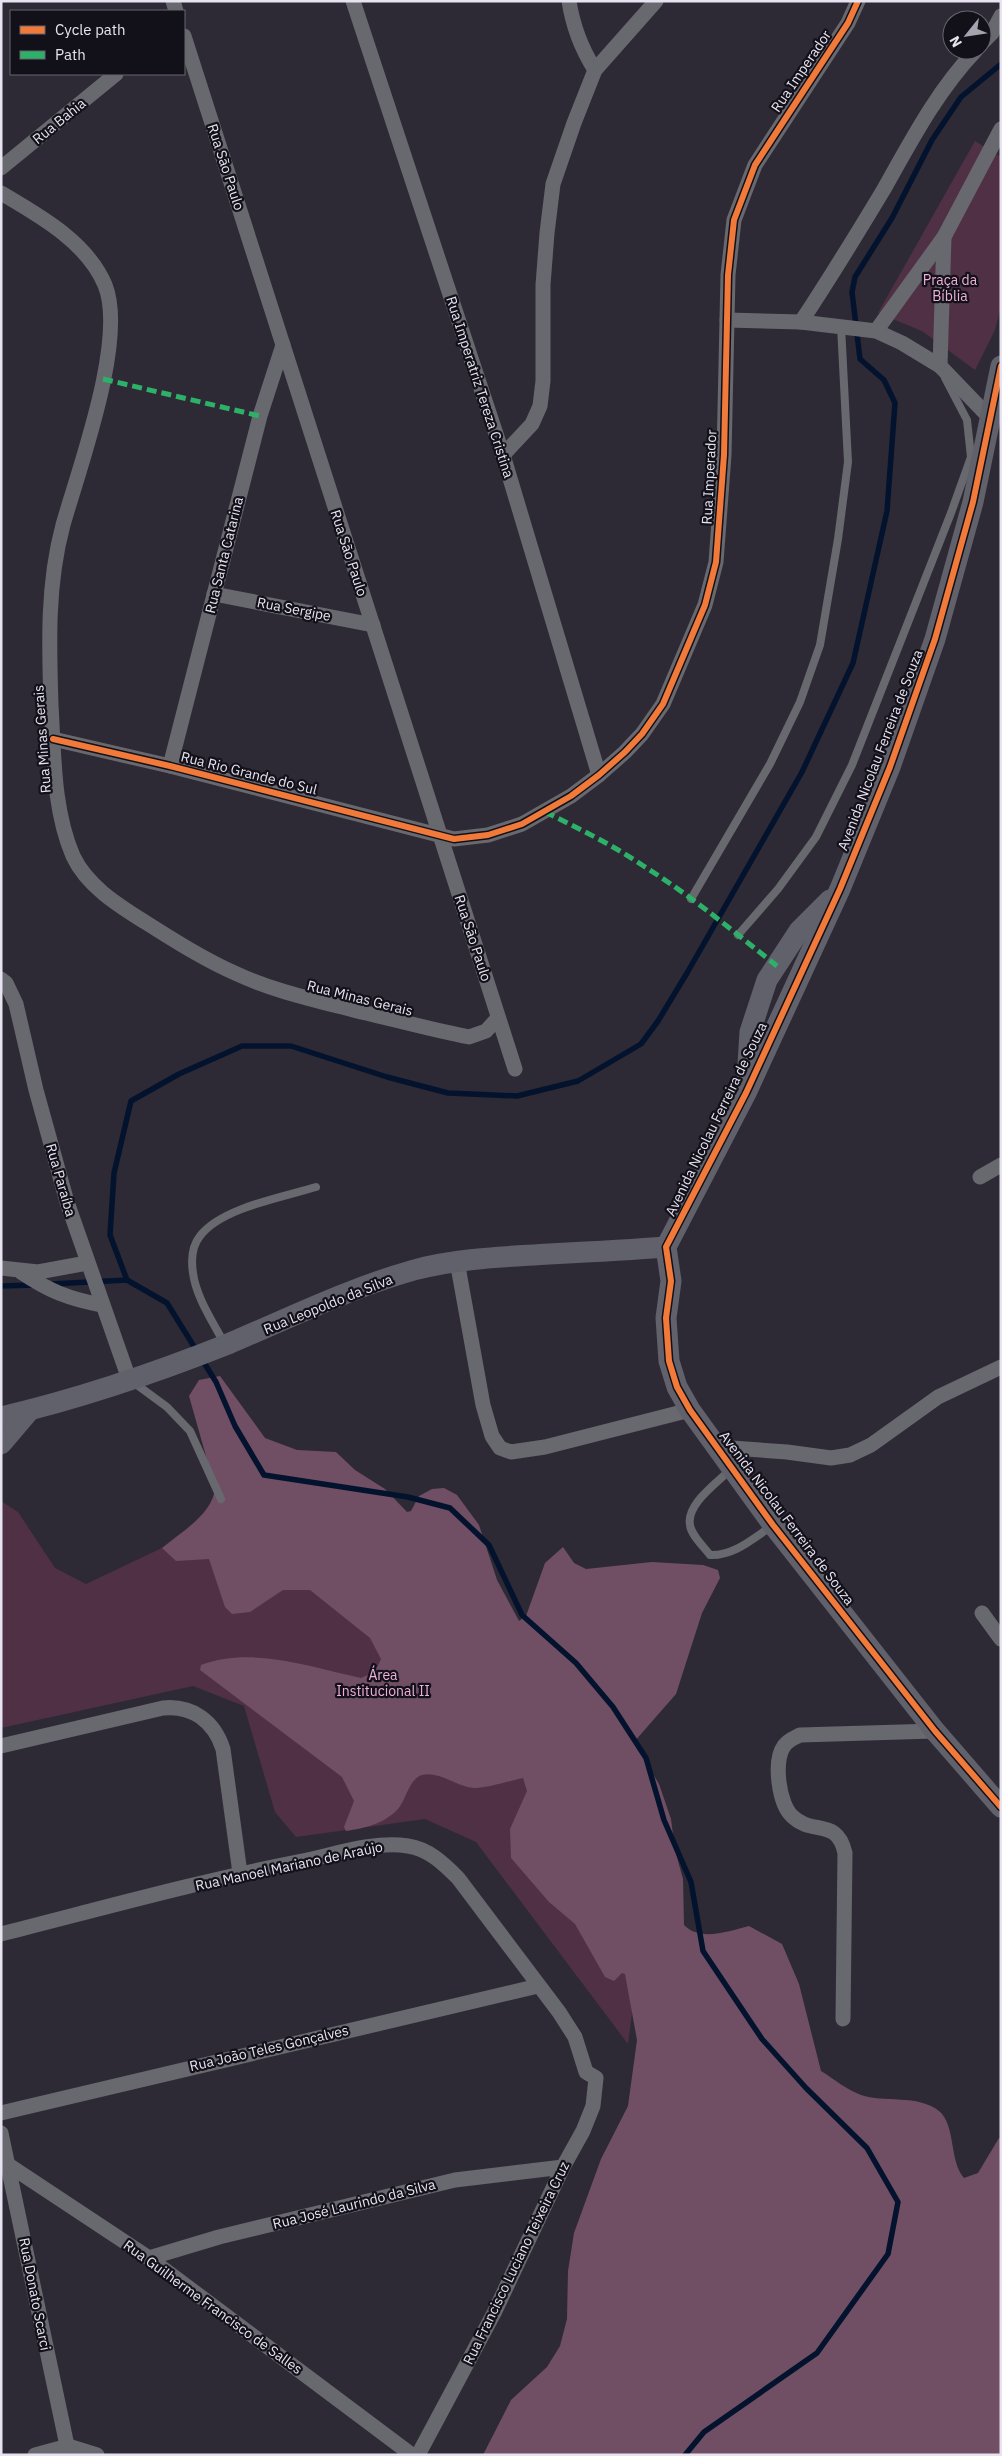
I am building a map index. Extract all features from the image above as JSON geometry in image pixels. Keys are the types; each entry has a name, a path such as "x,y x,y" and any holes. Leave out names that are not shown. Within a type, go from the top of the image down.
{"street":[{"name":"Rua Imperatriz Tereza Cristina","path":"354,1 503,455 599,775"},
{"path":"569,1 572,19 582,50 595,70"},
{"path":"503,455 532,424 540,406 543,381 543,285 553,184 595,70 656,1"},
{"name":"Rua Imperador","path":"439,834 454,839 488,835 522,824 565,800 599,775 642,734 663,704 705,605 716,562 720,521 728,275 734,220 755,165 848,23 858,1"},
{"path":"992,33 1001,16"},
{"name":"Rua São Paulo","path":"185,39 515,1069"},
{"path":"802,322 841,263 920,126 954,73 966,60"},
{"name":"Rua Bahia","path":"1,168 115,75"},
{"path":"876,331 944,237 1001,129"},
{"name":"Rua Minas Gerais","path":"1,193 32,211 79,248 95,266 105,286 110,302 110,342 103,379 84,458 63,526 53,568 49,647 53,739 56,782 64,828 73,856 86,877 103,893 154,928 238,975 280,990 339,1006 469,1037 486,1032 498,1018"},
{"path":"935,363 944,237"},
{"path":"727,320 802,322 876,331 902,343 935,363 990,418"},
{"name":"Rua Santa Catarina","path":"170,766 260,416 283,346"},
{"name":"Avenida Nicolau Ferreira de Souza","path":"1001,366 973,502 935,639 890,767 840,889 746,1093 666,1247 671,1281 666,1318 669,1360 677,1386 690,1410 773,1525 934,1731 1001,1807"},
{"name":"Rua Sergipe","path":"214,594 373,626"},
{"name":"Rua Rio Grande do Sul","path":"53,739 170,766 439,834"},
{"name":"Rua Paraíba","path":"1,979 6,983 16,1004 36,1090 86,1263 129,1379"},
{"path":"980,1177 1001,1165"},
{"name":"Rua Leopoldo da Silva","path":"1,1417 30,1410 129,1379 225,1345 361,1289 414,1270 457,1261 666,1247"},
{"path":"457,1261 483,1405 492,1436 500,1448 511,1452 545,1446 690,1410"},
{"path":"1,1268 20,1272 50,1271 86,1263"},
{"path":"20,1272 56,1294 102,1305"},
{"path":"718,1447 788,1452 830,1458 850,1455 871,1445 938,1397 1001,1367"},
{"path":"1,1444 30,1410"},
{"path":"982,1613 1001,1639"},
{"path":"1,1746 163,1708 180,1708 197,1714 216,1733 222,1749 240,1873"},
{"path":"843,2019 845,1853 842,1841 833,1831 806,1824 792,1816 781,1793 779,1778 780,1755 784,1746 790,1740 800,1735 934,1731"},
{"name":"Rua Manoel Mariano de Araújo","path":"1,1934 240,1873 382,1845 409,1846 422,1850 443,1862 458,1878 575,2037 586,2072"},
{"name":"Rua João Teles Gonçalves","path":"1,2112 538,1986"},
{"name":"Rua Francisco Luciano Teixeira Cruz","path":"418,2455 494,2313 563,2167 583,2131 593,2106 596,2078 586,2072"},
{"name":"Rua Donato Scarci","path":"1,2133 10,2166 68,2451"},
{"name":"Rua Guilherme Francisco de Salles","path":"10,2166 149,2258 412,2455"},
{"name":"Rua José Laurindo da Silva","path":"149,2258 219,2237 455,2180 563,2167"},
{"path":"35,2455 68,2451 97,2455"}],"lane":[{"path":"691,898 770,764 800,702 820,644 838,540 848,462 841,326"},
{"path":"738,935 778,888 816,837 852,765 971,457 967,420 946,379 935,363"},
{"path":"225,1345 204,1305 192,1273 193,1250 200,1236 223,1218 316,1187"},
{"path":"129,1379 167,1407 190,1431 221,1499"},
{"path":"732,1467 695,1505 690,1515 690,1527 710,1555 720,1556 732,1552 773,1525"}],"green space":[{"name":"Praça da Bíblia","path":"975,141 1001,157 1001,307 995,330 975,370 922,331 878,313"},
{"path":"220,1376 265,1438 297,1450 336,1452 355,1470 385,1489 407,1512 411,1511 419,1496 432,1489 444,1488 457,1495 479,1525 497,1580 519,1621 526,1616 545,1563 563,1547 574,1563 586,1569 652,1562 703,1565 718,1570 720,1578 702,1613 676,1694 634,1742 659,1784 671,1819 675,1850 683,1879 684,1925 698,1933 706,1934 715,1934 749,1926 782,1944 799,1984 821,2071 861,2095 921,2102 939,2111 948,2125 956,2162 964,2178 978,2173 999,2138 1001,2139 1001,2455 483,2455 511,2400 547,2367 560,2346 567,2319 568,2271 574,2233 601,2159 628,2106 637,2040 625,1974 622,1973 614,1981 605,1977 575,1924 549,1902 511,1858 510,1829 527,1791 523,1778 492,1786 474,1788 435,1775 422,1775 414,1781 401,1805 393,1814 374,1824 346,1831 344,1827 354,1801 342,1777 200,1670 201,1665 241,1657 281,1660 361,1678 375,1672 381,1659 370,1638 310,1590 283,1590 250,1612 232,1614 225,1607 209,1559 176,1561 162,1548 195,1522 209,1506 213,1497 215,1488 189,1396 199,1380"},
{"name":"Área Institucional II","path":"278,1493 655,1837 628,2044 476,1842 425,1819 296,1837 275,1812 244,1706 193,1686 1,1728 1,1501 18,1512 55,1568 86,1584"}],"waterway":[{"path":"685,2455 704,2432 817,2353 888,2254 898,2202 867,2148 806,2088 762,2039 703,1951 691,1882 664,1820 646,1758 613,1707 576,1663 522,1615 489,1545 450,1508 408,1497 264,1475 235,1426 216,1382 167,1303 127,1280 110,1235 114,1173 131,1101 179,1074 242,1046 291,1046 387,1077 448,1093 517,1096 578,1081 641,1044 658,1021 687,973 802,772 853,663 887,511 895,403 884,380 860,359 852,292 855,277 892,218 932,140 961,97 1001,64"},
{"path":"51,1284 127,1280"},
{"path":"1,1286 34,1285"}],"marked path":[{"path":"103,379 260,416"},
{"path":"545,812 630,857 711,914 777,966"}],"cycle path":[{"path":"53,739 170,766 454,839 488,835 522,824 571,796 625,752 642,734 663,704 705,605 716,562 724,455 728,275 734,220 755,165 848,23 858,1"},
{"path":"1001,366 973,502 935,639 890,767 840,889 746,1093 666,1247 671,1281 666,1318 669,1361 677,1387 690,1410 773,1525 935,1731 1001,1807"}]}
